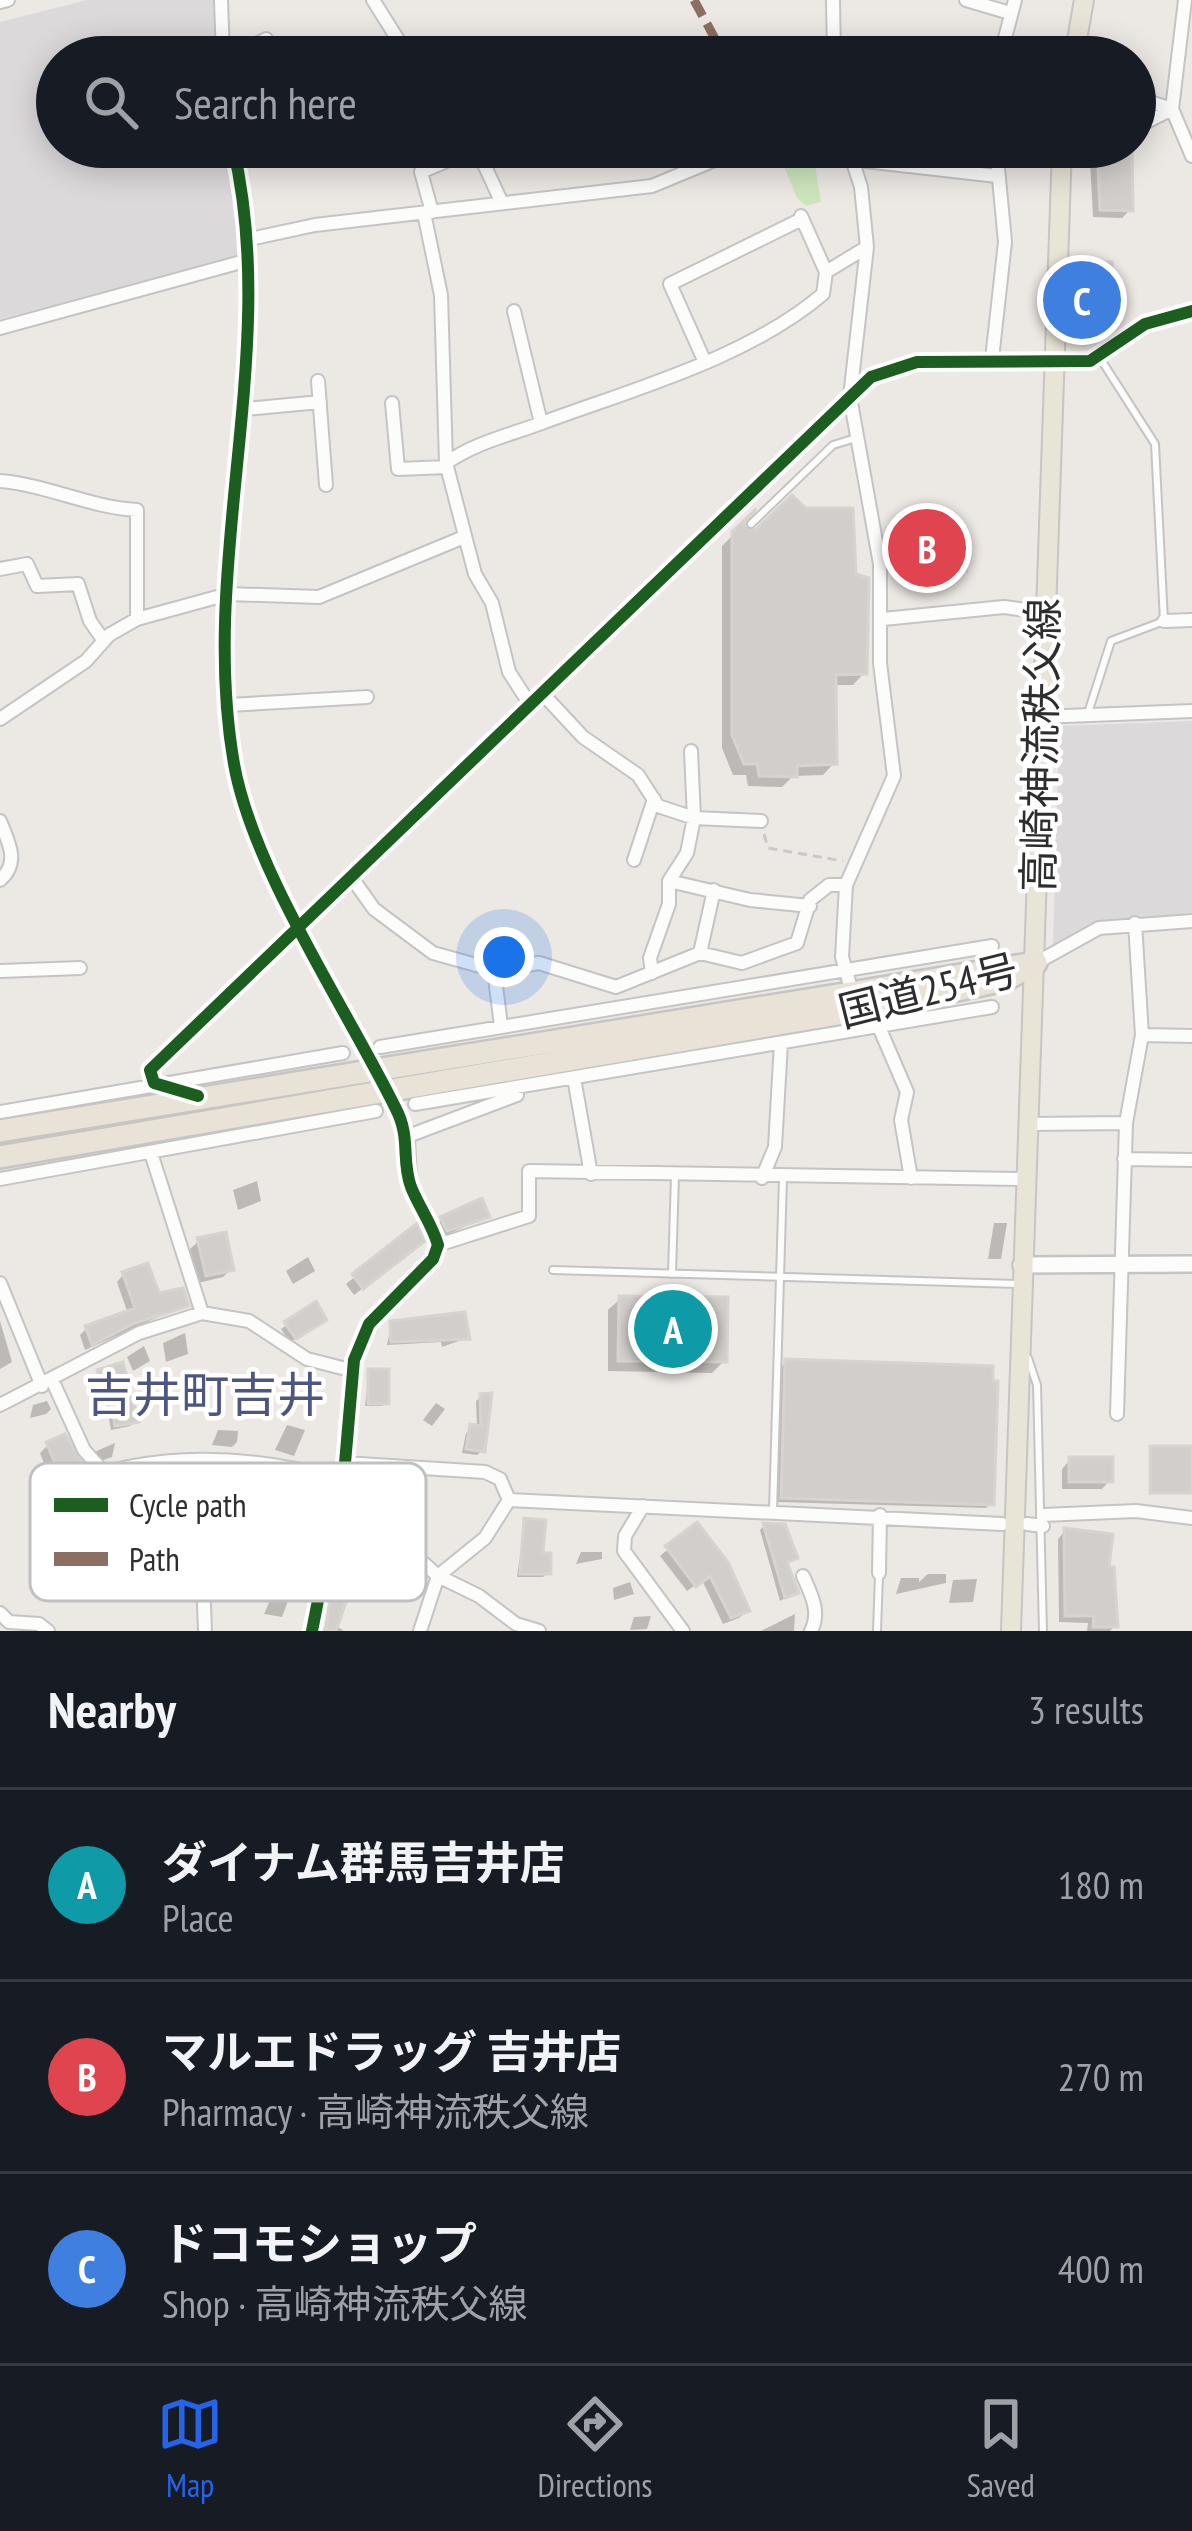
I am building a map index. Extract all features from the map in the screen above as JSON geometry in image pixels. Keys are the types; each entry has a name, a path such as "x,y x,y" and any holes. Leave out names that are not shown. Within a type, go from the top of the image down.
{"highway":[{"name":"国道254号","path":"0,1131 377,1058 467,1052 848,982 1036,964"},
{"name":"国道254号","path":"0,1157 264,1112 381,1102 540,1064 1005,980 1036,964"},
{"path":"239,1138 264,1112"}],"main road":[{"path":"1078,36 1084,0"},
{"name":"高崎神流秩父線","path":"1011,1631 1036,964 1042,612 1061,168"}],"street":[{"path":"221,0 225,36"},
{"path":"373,0 393,36"},
{"path":"833,0 834,36"},
{"path":"967,0 1012,6 1005,36"},
{"path":"1185,0 1172,109 1188,136 1192,157"},
{"path":"1156,104 1172,109"},
{"path":"1156,117 1172,109"},
{"path":"236,168 245,240 245,409 228,594 229,705 241,793 301,928 377,1058 381,1102 408,1136 410,1185 438,1245 433,1259 369,1324 354,1371 345,1463"},
{"path":"430,168 421,172 441,295 446,465 475,574 492,602 509,672 529,703"},
{"path":"486,168 501,201"},
{"path":"245,240 315,225 652,186 695,168"},
{"path":"848,982 846,885 894,776 883,706 880,564 850,397 867,247 857,168"},
{"path":"926,168 997,176"},
{"path":"992,359 1005,242 997,168"},
{"path":"392,404 398,469 446,465 468,448 704,360 808,307 823,294 826,272 801,217 670,284 704,360"},
{"path":"826,272 867,247"},
{"path":"0,328 244,262"},
{"path":"514,311 541,423"},
{"path":"154,1083 149,1070 872,377 904,366 992,359 1052,363 1100,357 1145,324 1192,311"},
{"path":"318,381 326,484"},
{"path":"245,409 320,403"},
{"path":"0,481 36,484 96,508 137,510 136,619"},
{"path":"0,719 86,661 104,641 136,619 228,594 319,597 464,537"},
{"path":"0,569 27,564 37,586 78,584 89,621 104,641"},
{"path":"883,619 1004,607 1042,612"},
{"path":"1164,621 1192,620"},
{"path":"541,692 583,737 638,776 653,799 694,818 761,821"},
{"path":"229,705 367,697"},
{"path":"1039,717 1192,711"},
{"path":"652,973 650,958 669,904 669,881 687,853 694,818 691,751"},
{"path":"634,860 653,799"},
{"path":"0,821 13,859 10,872 0,880"},
{"path":"352,878 374,909 433,953 494,970 539,963 616,987 700,953 742,962 797,943 810,906 829,885 846,885"},
{"path":"669,881 810,906"},
{"path":"700,953 714,890"},
{"path":"1036,964 1082,933 1135,923 1192,921"},
{"path":"1118,1414 1126,1123 1142,1035 1135,923"},
{"path":"377,1058 505,1025 848,982 992,946"},
{"path":"0,971 80,968"},
{"path":"494,970 505,1025"},
{"path":"859,1030 890,1004"},
{"path":"415,1105 992,1007"},
{"path":"467,1052 505,1025"},
{"path":"878,1027 907,1092 901,1120 911,1178"},
{"path":"1142,1035 1192,1036"},
{"path":"762,1178 775,1147 781,1043"},
{"path":"0,1112 343,1053"},
{"path":"540,1064 577,1077"},
{"path":"577,1077 591,1174"},
{"path":"154,1083 198,1096"},
{"path":"408,1136 517,1095 515,1087"},
{"path":"0,1179 239,1138 381,1102"},
{"path":"1030,1124 1126,1123"},
{"path":"151,1153 202,1313"},
{"path":"1124,1159 1192,1160"},
{"path":"438,1245 529,1216 529,1172 1025,1178"},
{"path":"1021,1275 1122,1262 1192,1264"},
{"path":"0,1283 48,1384 96,1463"},
{"path":"0,1405 140,1333 202,1313 249,1321 307,1360 354,1371"},
{"path":"129,1463 259,1463"},
{"path":"426,1468 484,1472 500,1479 508,1501"},
{"path":"508,1501 1002,1523"},
{"path":"420,1631 439,1576 485,1538 508,1501"},
{"path":"643,1506 625,1536 624,1552 683,1631"},
{"path":"1027,1524 1136,1511 1192,1518"},
{"path":"879,1573 880,1515"},
{"path":"426,1564 515,1624 539,1631"},
{"path":"803,1576 814,1599 816,1622 811,1631"},
{"path":"204,1601 205,1631"},
{"path":"312,1631 318,1601"},
{"path":"0,1613 8,1622 39,1624 48,1631"}],"lane":[{"path":"1087,717 1111,641 1164,621 1155,444 1100,357"},
{"path":"751,524 824,454 856,438"},
{"path":"672,1274 675,1176"},
{"path":"773,1511 783,1178"},
{"path":"553,1270 780,1277 1021,1275"},
{"path":"1019,1346 1037,1384 1043,1631"},
{"path":"878,1631 879,1573"}],"path":[{"path":"761,821 767,848 825,855 852,868"}],"shaded area":[{"path":"87,0 216,0 216,36 36,36 36,168 232,168 238,259 0,319 0,22"},
{"path":"1192,721 1192,913 1091,923 1053,946 1059,726"}],"green space":[{"path":"785,168 815,168 821,202 806,206 797,198"}],"building":[{"path":"1098,168 1132,168 1133,211 1100,210"},
{"path":"1077,262 1112,262 1112,278 1094,278 1093,322 1070,321 1071,270 1077,270"},
{"path":"792,495 806,508 853,508 856,574 869,578 867,674 836,675 837,764 797,766 797,777 759,776 757,764 744,764 732,735 732,532 756,509 744,525 755,530"},
{"path":"966,528 966,571 901,571 900,529"},
{"path":"482,1198 490,1217 447,1231 440,1217"},
{"path":"417,1223 425,1241 363,1289 352,1274"},
{"path":"226,1232 234,1270 206,1276 197,1238"},
{"path":"148,1263 159,1293 183,1288 189,1306 135,1323 92,1345 85,1326 135,1308 122,1272"},
{"path":"619,1296 728,1297 727,1362 618,1361"},
{"path":"316,1301 327,1320 296,1339 284,1322"},
{"path":"465,1312 470,1339 391,1342 390,1321"},
{"path":"785,1359 993,1366 993,1381 998,1381 994,1505 781,1498"},
{"path":"123,1362 139,1422 115,1426 109,1393 105,1395 97,1370"},
{"path":"368,1369 389,1369 389,1404 368,1404"},
{"path":"492,1393 485,1452 466,1449 470,1424 481,1426 480,1394"},
{"path":"65,1434 83,1463 55,1463 46,1442"},
{"path":"1150,1446 1192,1446 1192,1493 1150,1493"},
{"path":"1069,1457 1113,1457 1113,1482 1069,1482"},
{"path":"524,1518 546,1520 543,1553 551,1553 551,1574 520,1574"},
{"path":"697,1522 728,1562 750,1611 731,1618 710,1576 696,1587 665,1546"},
{"path":"763,1523 785,1524 798,1558 787,1562 799,1593 785,1598"},
{"path":"1064,1528 1113,1534 1109,1567 1114,1567 1118,1627 1093,1627 1094,1616 1065,1616"},
{"path":"330,1601 346,1601 336,1631 326,1631"}],"marked path":[{"path":"694,0 714,36"}],"cycle path":[{"path":"236,168 245,224 248,301 225,610 234,764 244,805 281,894 401,1120 411,1187 438,1245 433,1259 369,1324 354,1360 345,1463"},
{"path":"198,1096 154,1083 150,1070 871,377 917,362 1090,361 1145,324 1192,311"},
{"path":"312,1631 318,1601"}],"place":[{"name":"ドコモショップ","path":"1082,300"},
{"name":"マルエドラッグ 吉井店","path":"927,548"},
{"name":"ダイナム群馬吉井店","path":"673,1329"}],"district":[{"name":"吉井町吉井","path":"205,1394"}]}
